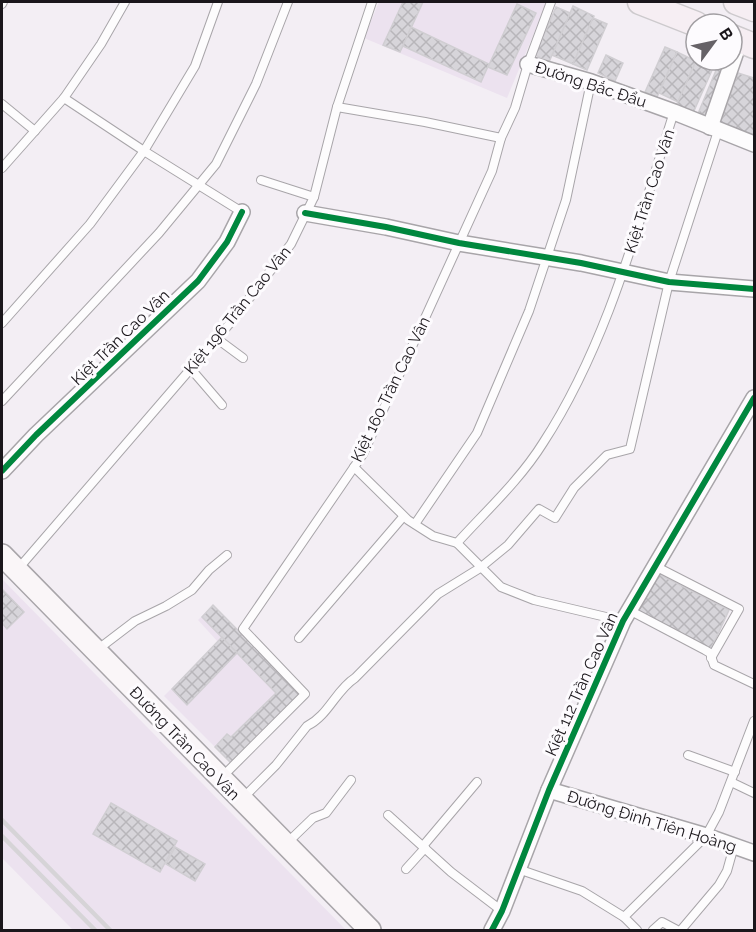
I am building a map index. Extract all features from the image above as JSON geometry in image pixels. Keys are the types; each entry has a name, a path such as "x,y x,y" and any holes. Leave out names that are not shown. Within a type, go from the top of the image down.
{"main road":[{"path":"640,2 684,19"},
{"path":"736,2 754,9"},
{"name":"Đường Trần Cao Vân","path":"2,555 370,930"}],"street":[{"name":"Đường Bắc Đẩu","path":"528,64 591,82 754,144"},
{"path":"714,129 732,72"},
{"name":"Kiệt Trần Cao Vân","path":"2,471 36,435 198,281 226,242 242,212"},
{"path":"305,213 459,243 623,271 669,282 754,289"},
{"name":"Kiệt 112 Trần Cao Vân","path":"492,930 502,911 549,790 626,616 754,398"},
{"name":"Đường Đinh Tiên Hoàng","path":"549,790 706,836 754,853"}],"lane":[{"path":"2,168 64,98 125,2"},
{"path":"2,322 90,224 144,151 195,66 218,2"},
{"path":"2,401 159,233 216,164 256,84 288,2"},
{"name":"Kiệt 196 Trần Cao Vân","path":"18,570 191,369 291,244 314,197 337,108 372,2"},
{"name":"Kiệt 160 Trần Cao Vân","path":"220,779 305,694 243,629 363,454 492,171 501,138 515,108 528,64 552,2"},
{"path":"415,524 477,433 529,311 566,200 591,82"},
{"path":"64,98 242,212"},
{"path":"2,104 35,131"},
{"path":"337,108 425,122 501,138"},
{"name":"Kiệt Trần Cao Vân","path":"456,543 502,495 543,444 582,373 623,271 674,112"},
{"path":"242,800 276,765 307,726 333,703 345,684 355,678 438,594 480,568 508,546 539,508 555,518 574,488 607,455 630,449 669,282 714,129"},
{"path":"261,180 314,197"},
{"path":"216,338 243,358"},
{"path":"191,369 222,405"},
{"path":"354,467 403,517 433,536 456,543 501,587 534,600 626,616 705,650 718,668 754,684"},
{"path":"299,639 403,517"},
{"path":"96,651 135,621 192,590 209,570 227,555"},
{"path":"655,566 739,609 711,658"},
{"path":"624,917 706,836 719,812 754,722"},
{"path":"688,755 735,772"},
{"path":"285,844 313,818 326,813 351,780"},
{"path":"406,869 477,782"},
{"path":"731,782 754,793"},
{"path":"388,815 451,872 502,911"},
{"path":"653,930 662,922 679,930 719,885 727,871 734,846"},
{"path":"518,869 582,891 624,917 637,930"}],"shaded area":[{"path":"379,2 547,2 507,98 364,38"},
{"path":"2,579 346,930 73,930 2,858"},
{"path":"213,605 302,695 232,764 164,696 218,642 198,620"}],"building":[{"path":"403,2 423,2 400,52 383,45"},
{"path":"517,4 536,13 507,75 488,67"},
{"path":"573,6 594,16 573,64 552,55"},
{"path":"556,7 570,13 549,62 535,55"},
{"path":"593,18 607,24 587,70 573,64"},
{"path":"411,27 489,64 481,82 403,46"},
{"path":"665,47 677,52 657,97 645,92"},
{"path":"677,52 684,55 684,72 691,72 678,102 659,93"},
{"path":"606,55 623,63 615,81 598,73"},
{"path":"691,72 711,72 693,113 676,106"},
{"path":"715,72 730,73 709,121 697,116"},
{"path":"738,73 754,78 754,139 719,126"},
{"path":"655,572 729,610 711,649 634,609"},
{"path":"2,589 24,612 7,629 2,623"},
{"path":"213,605 302,695 232,764 215,747 227,734 231,737 276,693 202,617"},
{"path":"222,637 237,653 187,705 172,689"},
{"path":"111,803 177,841 160,872 93,834"},
{"path":"175,847 205,864 195,881 166,864"}],"railway":[{"path":"2,820 110,930"},
{"path":"2,836 95,930"}],"cycle path":[{"path":"2,471 36,435 198,281 227,242 242,212"},
{"path":"305,213 459,243 581,263 669,282 754,289"},
{"path":"492,930 502,911 549,790 623,621 754,398"}]}
